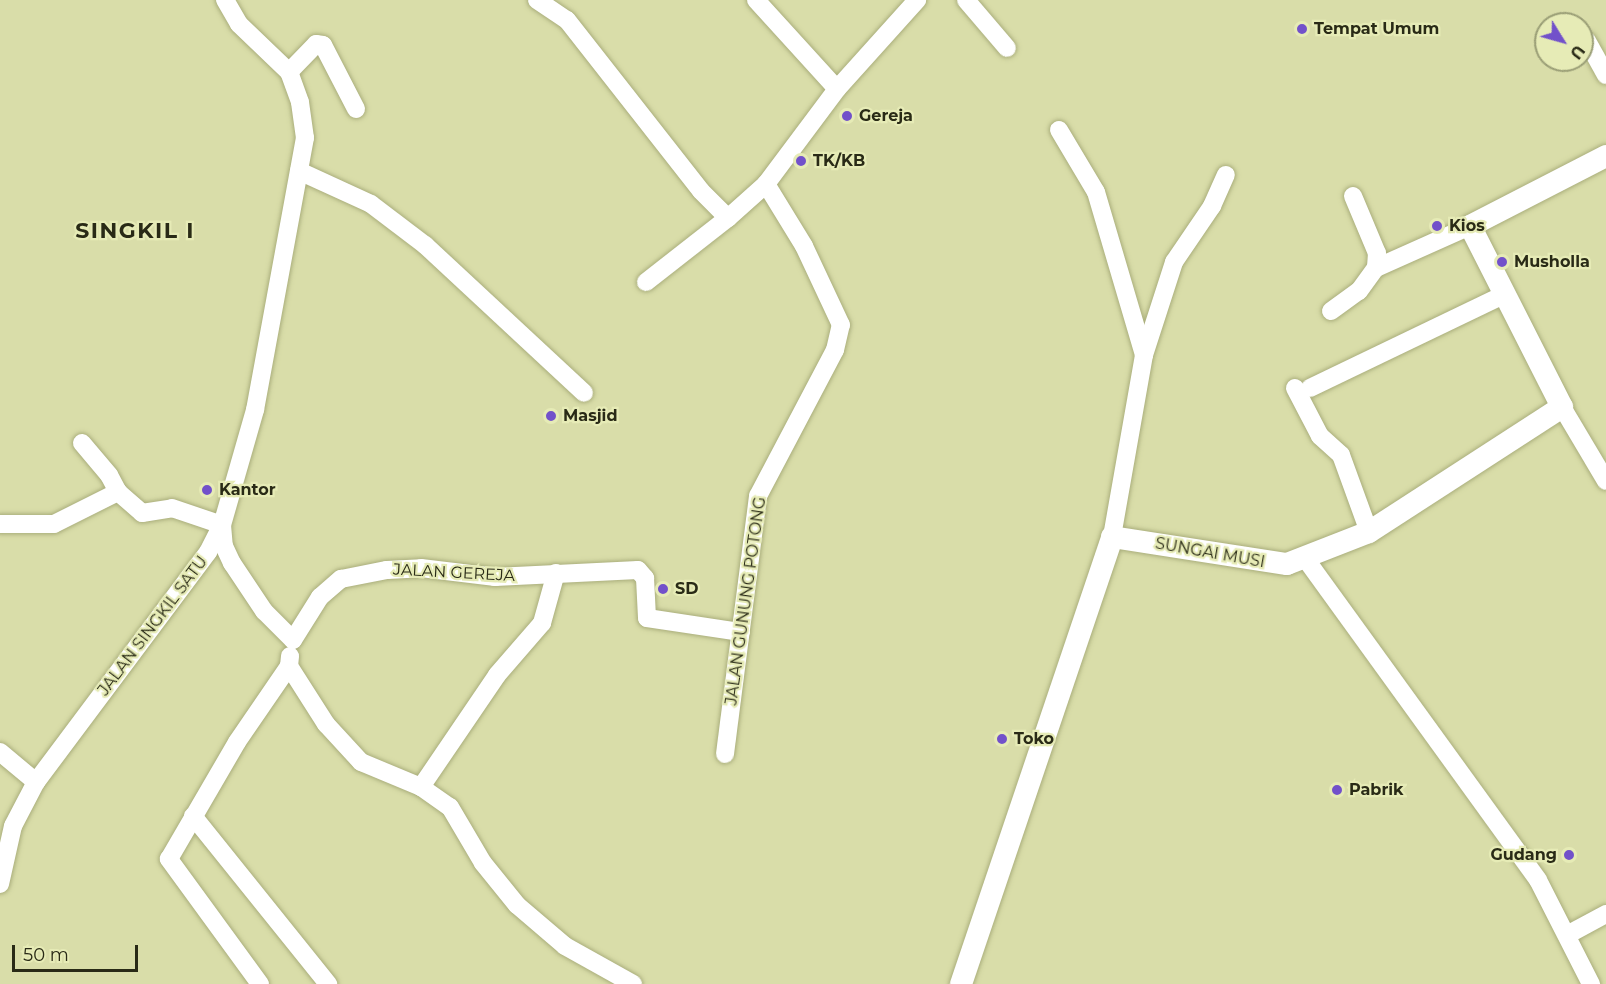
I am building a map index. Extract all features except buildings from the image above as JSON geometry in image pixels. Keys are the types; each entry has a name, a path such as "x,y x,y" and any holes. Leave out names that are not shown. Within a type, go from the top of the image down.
{"street":[{"name":"JALAN SINGKIL SATU","path":"0,884 13,826 36,782 191,578 222,525 255,410 305,138 300,102 289,72 238,24 225,0"},
{"path":"537,0 567,20 701,191 728,218"},
{"path":"756,0 837,89"},
{"path":"646,282 728,218 766,184 837,89 917,0"},
{"path":"966,0 1008,48"},
{"path":"289,72 316,44 323,45 356,109"},
{"path":"1594,54 1606,75"},
{"path":"1059,130 1096,192 1144,355"},
{"path":"1331,311 1359,291 1376,268 1470,226 1606,156"},
{"path":"299,171 370,204 425,245 584,393"},
{"path":"961,984 1112,537 1144,355 1174,262 1212,206 1226,175"},
{"name":"JALAN GUNUNG POTONG","path":"725,754 758,496 835,350 841,325 804,246 766,184"},
{"path":"1353,196 1377,253 1376,268"},
{"path":"1470,226 1503,295 1562,407 1606,481"},
{"path":"1369,532 1341,455 1320,436 1303,388 1503,295"},
{"name":"SUNGAI MUSI","path":"1112,537 1271,564 1305,558 1369,532 1562,407"},
{"path":"82,443 109,475 118,492 142,513 172,508 222,525 224,546 232,563 264,611 293,640 289,666 193,816 170,859 260,984"},
{"path":"0,524 54,524 78,515 118,492"},
{"path":"1305,558 1538,880 1591,984"},
{"name":"JALAN GEREJA","path":"293,640 330,586 359,574 422,568 495,577 638,570 645,578 647,618 741,633"},
{"path":"421,788 497,675 542,623 556,573"},
{"path":"289,666 326,724 361,762 421,788 450,807 483,862 517,905 565,946 633,984"},
{"path":"0,752 36,782"},
{"path":"193,816 328,984"},
{"path":"1567,934 1606,914"}],"place":[{"name":"Tempat Umum","path":"1302,29"},
{"name":"Gereja","path":"847,116"},
{"name":"TK/KB","path":"801,161"},
{"name":"Kios","path":"1437,226"},
{"name":"Musholla","path":"1502,262"},
{"name":"Masjid","path":"551,416"},
{"name":"Kantor","path":"207,490"},
{"name":"SD","path":"663,589"},
{"name":"Toko","path":"1002,739"},
{"name":"Pabrik","path":"1337,790"},
{"name":"Gudang","path":"1569,855"}],"district":[{"name":"SINGKIL I","path":"135,231"}]}
